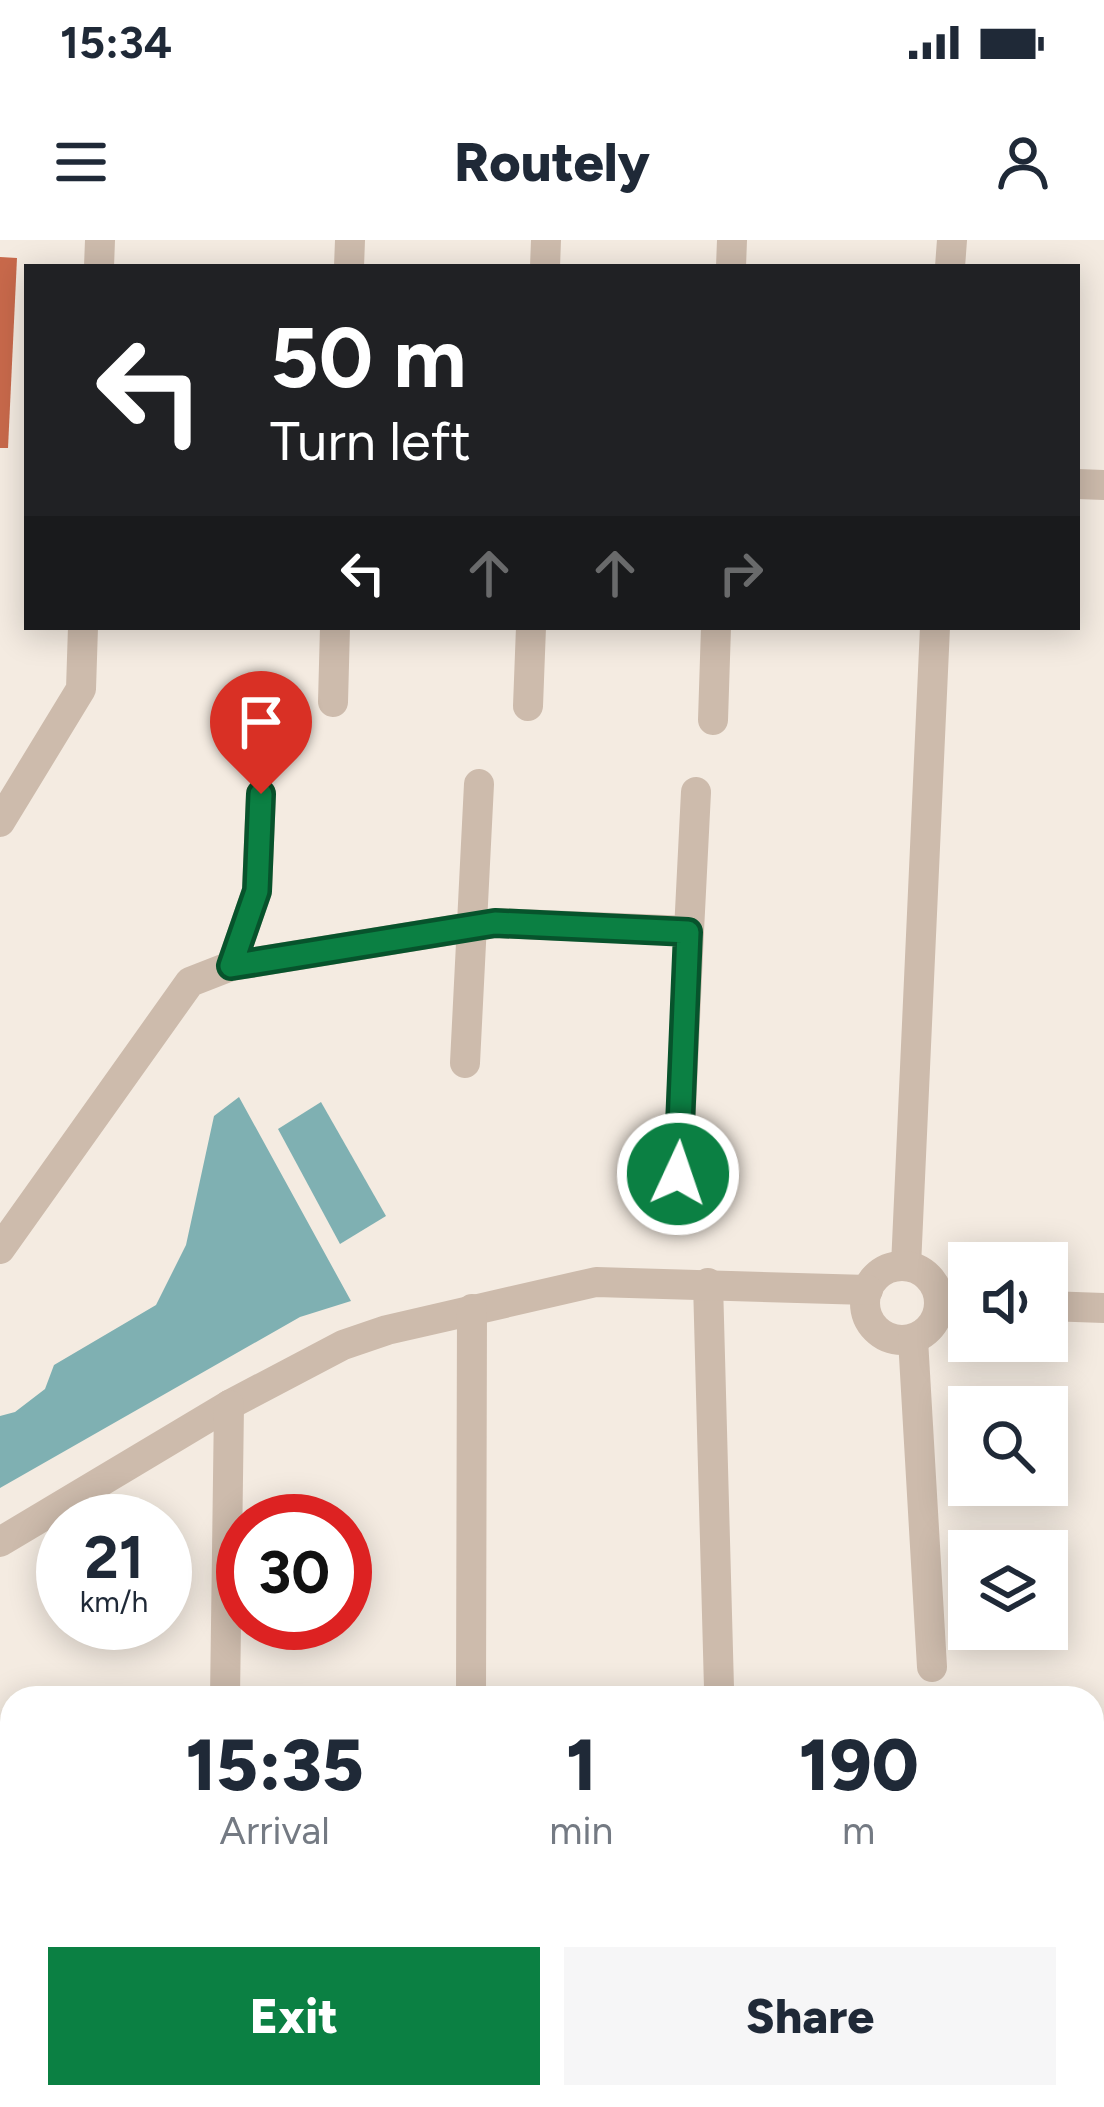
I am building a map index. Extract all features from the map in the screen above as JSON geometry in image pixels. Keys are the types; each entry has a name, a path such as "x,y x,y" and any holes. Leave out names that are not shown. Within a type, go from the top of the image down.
{"street":[{"path":"0,822 81,688 83,630"},
{"path":"333,702 335,630"},
{"path":"528,706 531,630"},
{"path":"712,720 716,630"},
{"path":"906,1266 934,630"},
{"path":"465,1063 479,784"},
{"path":"678,1174 696,792"},
{"path":"231,966 257,891 261,794"},
{"path":"0,1249 190,982 231,966 472,926 688,932"},
{"path":"948,1298 906,1266 883,1272 868,1290 866,1313 879,1333 913,1339 948,1310"},
{"path":"0,1542 229,1405 343,1345 472,1309 596,1282 868,1290"},
{"path":"708,1283 719,1686"},
{"path":"1068,1307 1104,1308"},
{"path":"470,1686 472,1309"},
{"path":"913,1339 932,1667"},
{"path":"225,1686 229,1405"}],"water":[{"path":"239,1097 351,1301 300,1317 0,1488 0,1416 15,1412 45,1389 54,1365 156,1305 186,1245 214,1116"},
{"path":"321,1102 386,1216 340,1244 278,1129"}],"building":[{"path":"0,257 17,258 8,448 0,448"}],"route":[{"path":"261,794 257,891 231,966 495,923 688,932 678,1174"}]}
